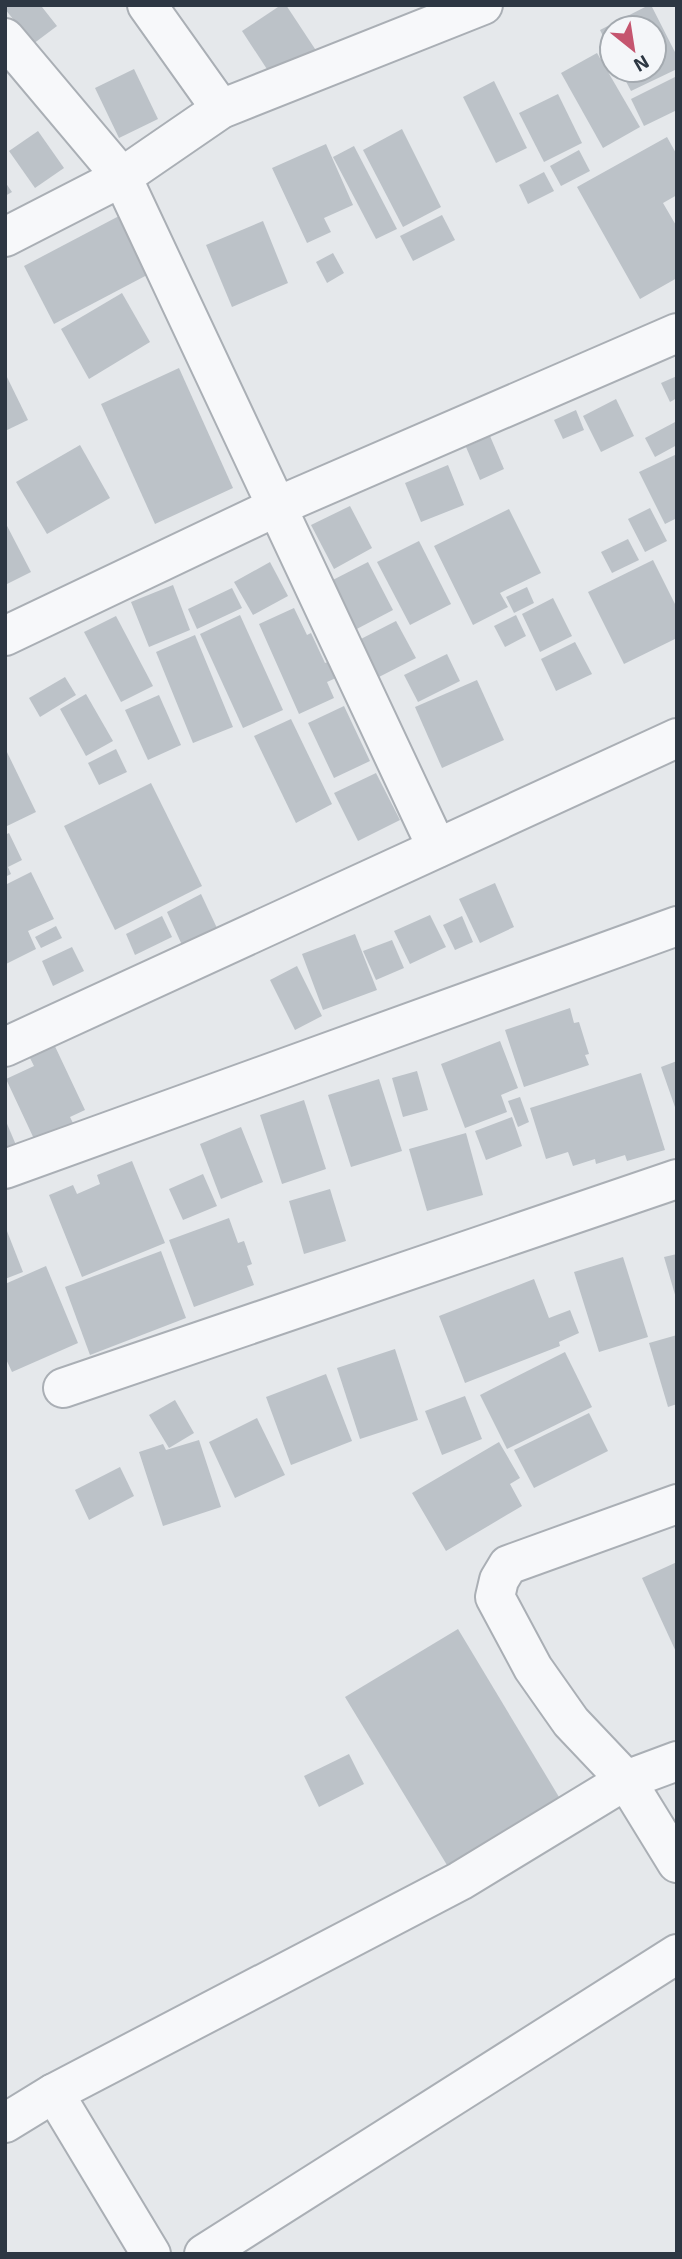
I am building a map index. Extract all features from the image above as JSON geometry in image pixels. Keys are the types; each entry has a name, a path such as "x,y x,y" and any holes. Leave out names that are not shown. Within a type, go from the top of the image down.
{"street":[{"path":"147,5 221,109"},
{"path":"5,237 122,177 221,109 482,5"},
{"path":"5,38 122,177 437,848"},
{"path":"5,636 278,506 677,333"},
{"path":"5,1047 677,738"},
{"path":"5,1169 677,926"},
{"path":"63,1388 677,1179"},
{"path":"677,1504 508,1566 496,1589 495,1597 533,1668 571,1722 626,1780 677,1863"},
{"path":"5,2123 54,2093 460,1881 626,1780 677,1760"},
{"path":"204,2254 677,1955"},
{"path":"54,2093 151,2254"}],"building":[{"path":"5,5 45,5 42,7 57,26 33,44 5,9"},
{"path":"281,5 286,5 319,55 276,83 242,31"},
{"path":"651,5 656,14 631,14"},
{"path":"668,38 677,56 677,69 668,73"},
{"path":"597,53 598,84 615,84 640,127 603,148 561,73"},
{"path":"134,69 158,119 119,138 95,88"},
{"path":"677,76 677,110 644,126 631,99 661,84 668,84 668,80"},
{"path":"494,81 527,148 496,163 463,97"},
{"path":"627,84 646,84 631,91"},
{"path":"558,94 582,143 544,162 519,113"},
{"path":"402,129 441,207 403,227 363,150"},
{"path":"38,131 64,168 35,188 9,151"},
{"path":"667,137 677,155 677,195 663,203 677,227 677,278 640,299 577,187"},
{"path":"326,144 353,205 324,218 331,232 307,243 272,168"},
{"path":"354,146 397,229 376,239 333,157"},
{"path":"579,150 590,171 561,186 550,166"},
{"path":"544,172 554,191 528,204 519,185"},
{"path":"5,182 12,192 5,196"},
{"path":"442,215 455,240 413,261 400,236"},
{"path":"119,216 149,274 54,324 24,266"},
{"path":"263,221 288,283 232,307 206,245"},
{"path":"333,253 344,273 327,283 316,262"},
{"path":"122,293 150,342 89,379 61,329"},
{"path":"179,368 233,488 155,524 101,404"},
{"path":"5,373 28,420 5,431"},
{"path":"677,376 677,398 670,402 661,383"},
{"path":"616,399 634,436 601,452 583,416"},
{"path":"576,410 584,430 563,439 554,420"},
{"path":"677,421 677,445 655,457 645,438"},
{"path":"490,436 504,469 480,480 466,447"},
{"path":"80,445 110,498 47,534 16,482"},
{"path":"677,454 677,518 665,524 639,472"},
{"path":"448,465 464,505 421,522 405,483"},
{"path":"350,506 372,548 334,569 311,525"},
{"path":"650,508 667,541 645,552 628,519"},
{"path":"509,509 541,573 500,593 508,607 473,625 434,546"},
{"path":"5,522 31,572 5,585"},
{"path":"628,539 639,560 612,573 601,552"},
{"path":"419,541 451,604 410,625 377,562"},
{"path":"653,560 677,608 677,638 624,664 588,592"},
{"path":"270,562 288,596 253,615 234,582"},
{"path":"368,562 393,610 351,632 325,584"},
{"path":"173,585 190,630 149,647 131,602"},
{"path":"527,587 534,603 514,613 506,597"},
{"path":"232,588 242,608 197,629 188,609"},
{"path":"553,598 572,636 540,652 522,614"},
{"path":"294,608 307,635 311,633 325,663 331,661 338,677 327,682 334,698 299,714 259,624"},
{"path":"240,615 283,710 243,728 200,634"},
{"path":"516,615 526,636 505,647 494,626"},
{"path":"116,616 153,686 121,702 84,632"},
{"path":"396,621 416,658 377,678 357,641"},
{"path":"195,635 233,727 193,743 156,652"},
{"path":"575,642 592,674 556,691 541,659"},
{"path":"447,654 460,681 418,702 404,675"},
{"path":"65,677 76,695 40,717 29,698"},
{"path":"477,680 504,740 442,768 415,707"},
{"path":"86,694 113,741 86,756 60,709"},
{"path":"159,695 181,745 148,760 125,710"},
{"path":"344,706 370,761 334,778 308,723"},
{"path":"291,719 332,804 296,823 254,736"},
{"path":"5,748 36,812 5,827"},
{"path":"116,749 127,772 99,785 88,763"},
{"path":"376,773 400,820 358,841 334,793"},
{"path":"151,783 202,886 115,930 64,826"},
{"path":"9,833 22,860 8,867 11,874 5,877 5,835"},
{"path":"31,872 54,919 28,931 36,949 6,964 5,885"},
{"path":"495,883 514,927 480,943 459,899"},
{"path":"201,894 217,928 182,945 167,912"},
{"path":"430,915 446,947 410,964 394,931"},
{"path":"162,916 172,937 135,955 126,934"},
{"path":"462,916 473,942 455,950 443,925"},
{"path":"56,926 62,938 41,948 35,937"},
{"path":"355,934 377,990 323,1010 302,954"},
{"path":"392,940 404,968 376,980 363,951"},
{"path":"72,947 84,971 53,986 42,961"},
{"path":"297,966 322,1016 295,1030 270,980"},
{"path":"570,1008 574,1023 579,1022 589,1054 585,1055 589,1065 524,1087 505,1030"},
{"path":"52,1040 85,1110 70,1117 73,1123 35,1141 6,1079 34,1066 27,1052"},
{"path":"500,1041 518,1088 501,1095 507,1112 465,1128 441,1064"},
{"path":"677,1061 677,1110 676,1110 661,1067"},
{"path":"417,1071 428,1110 403,1117 392,1078"},
{"path":"641,1073 665,1150 627,1161 625,1155 596,1164 595,1159 573,1166 568,1152 546,1159 530,1108"},
{"path":"379,1079 402,1151 351,1167 328,1095"},
{"path":"520,1097 529,1122 518,1127 508,1101"},
{"path":"304,1100 326,1169 282,1184 260,1115"},
{"path":"512,1117 522,1146 486,1160 475,1131"},
{"path":"5,1119 16,1145 5,1149"},
{"path":"241,1127 263,1182 221,1199 200,1144"},
{"path":"466,1133 483,1195 427,1211 409,1149"},
{"path":"132,1161 165,1243 82,1277 49,1195 73,1185 77,1194 100,1184 97,1175"},
{"path":"203,1174 217,1206 183,1220 169,1189"},
{"path":"330,1189 346,1241 304,1254 289,1201"},
{"path":"229,1218 238,1243 244,1241 252,1264 247,1266 254,1285 194,1307 169,1240"},
{"path":"5,1226 23,1272 5,1279"},
{"path":"161,1251 186,1318 90,1355 65,1287"},
{"path":"677,1254 677,1298 676,1298 664,1257"},
{"path":"623,1257 648,1337 599,1352 574,1272"},
{"path":"46,1266 78,1343 12,1372 5,1357 5,1284"},
{"path":"534,1279 549,1318 570,1310 579,1333 559,1342 560,1346 465,1383 439,1316"},
{"path":"677,1335 677,1404 668,1407 649,1343"},
{"path":"395,1349 418,1420 360,1439 337,1368"},
{"path":"565,1352 592,1407 507,1449 480,1395"},
{"path":"326,1374 352,1441 291,1465 266,1397"},
{"path":"465,1396 482,1439 442,1455 425,1411"},
{"path":"175,1400 194,1433 169,1448 149,1415"},
{"path":"589,1413 608,1451 534,1488 514,1450"},
{"path":"257,1418 285,1475 235,1498 209,1442"},
{"path":"199,1440 221,1507 163,1526 139,1452 163,1444 166,1450"},
{"path":"499,1442 520,1478 510,1484 522,1506 446,1551 412,1493"},
{"path":"120,1467 134,1496 89,1520 75,1490"},
{"path":"677,1562 677,1654 642,1578"},
{"path":"458,1629 565,1807 453,1875 345,1697"},
{"path":"349,1754 364,1784 319,1807 304,1776"}]}
